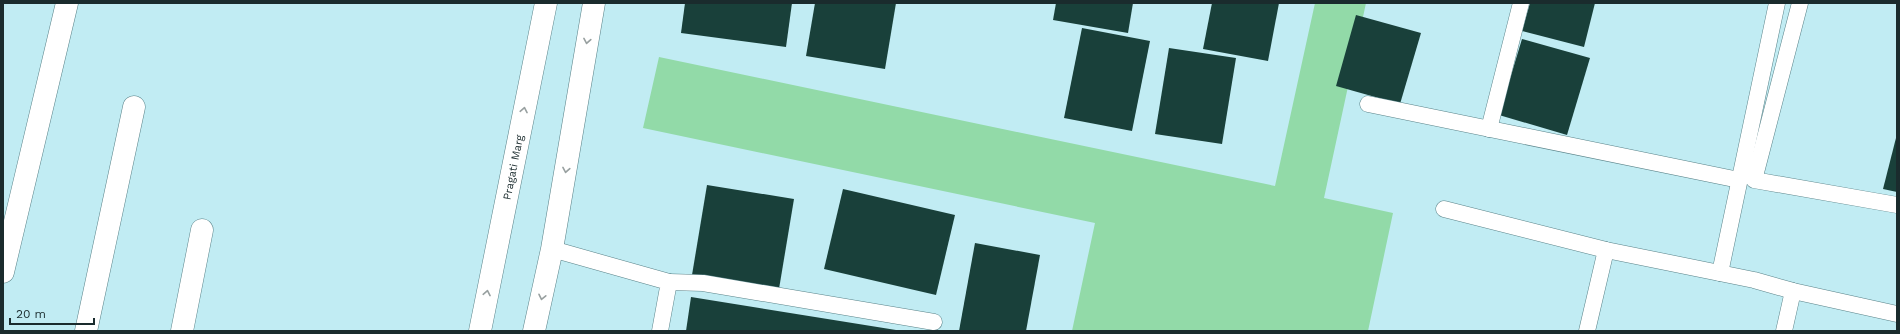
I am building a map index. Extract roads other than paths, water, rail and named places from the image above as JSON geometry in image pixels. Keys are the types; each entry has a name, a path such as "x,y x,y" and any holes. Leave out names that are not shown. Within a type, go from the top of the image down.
{"main road":[{"path":"3,272 67,3"},
{"name":"Pragati Marg","path":"480,331 546,3"},
{"path":"534,331 552,249 594,3"},
{"path":"86,331 134,106"},
{"path":"182,331 202,230"}],"lane":[{"path":"1489,129 1521,3"},
{"path":"1720,273 1777,3"},
{"path":"1800,3 1754,180 1897,205"},
{"path":"1368,104 1739,180"},
{"path":"1444,209 1606,250 1754,280 1793,291 1897,314"},
{"path":"552,249 668,282 703,283 934,322"},
{"path":"1587,331 1606,250"},
{"path":"660,331 668,282"},
{"path":"1784,331 1793,291"}]}
